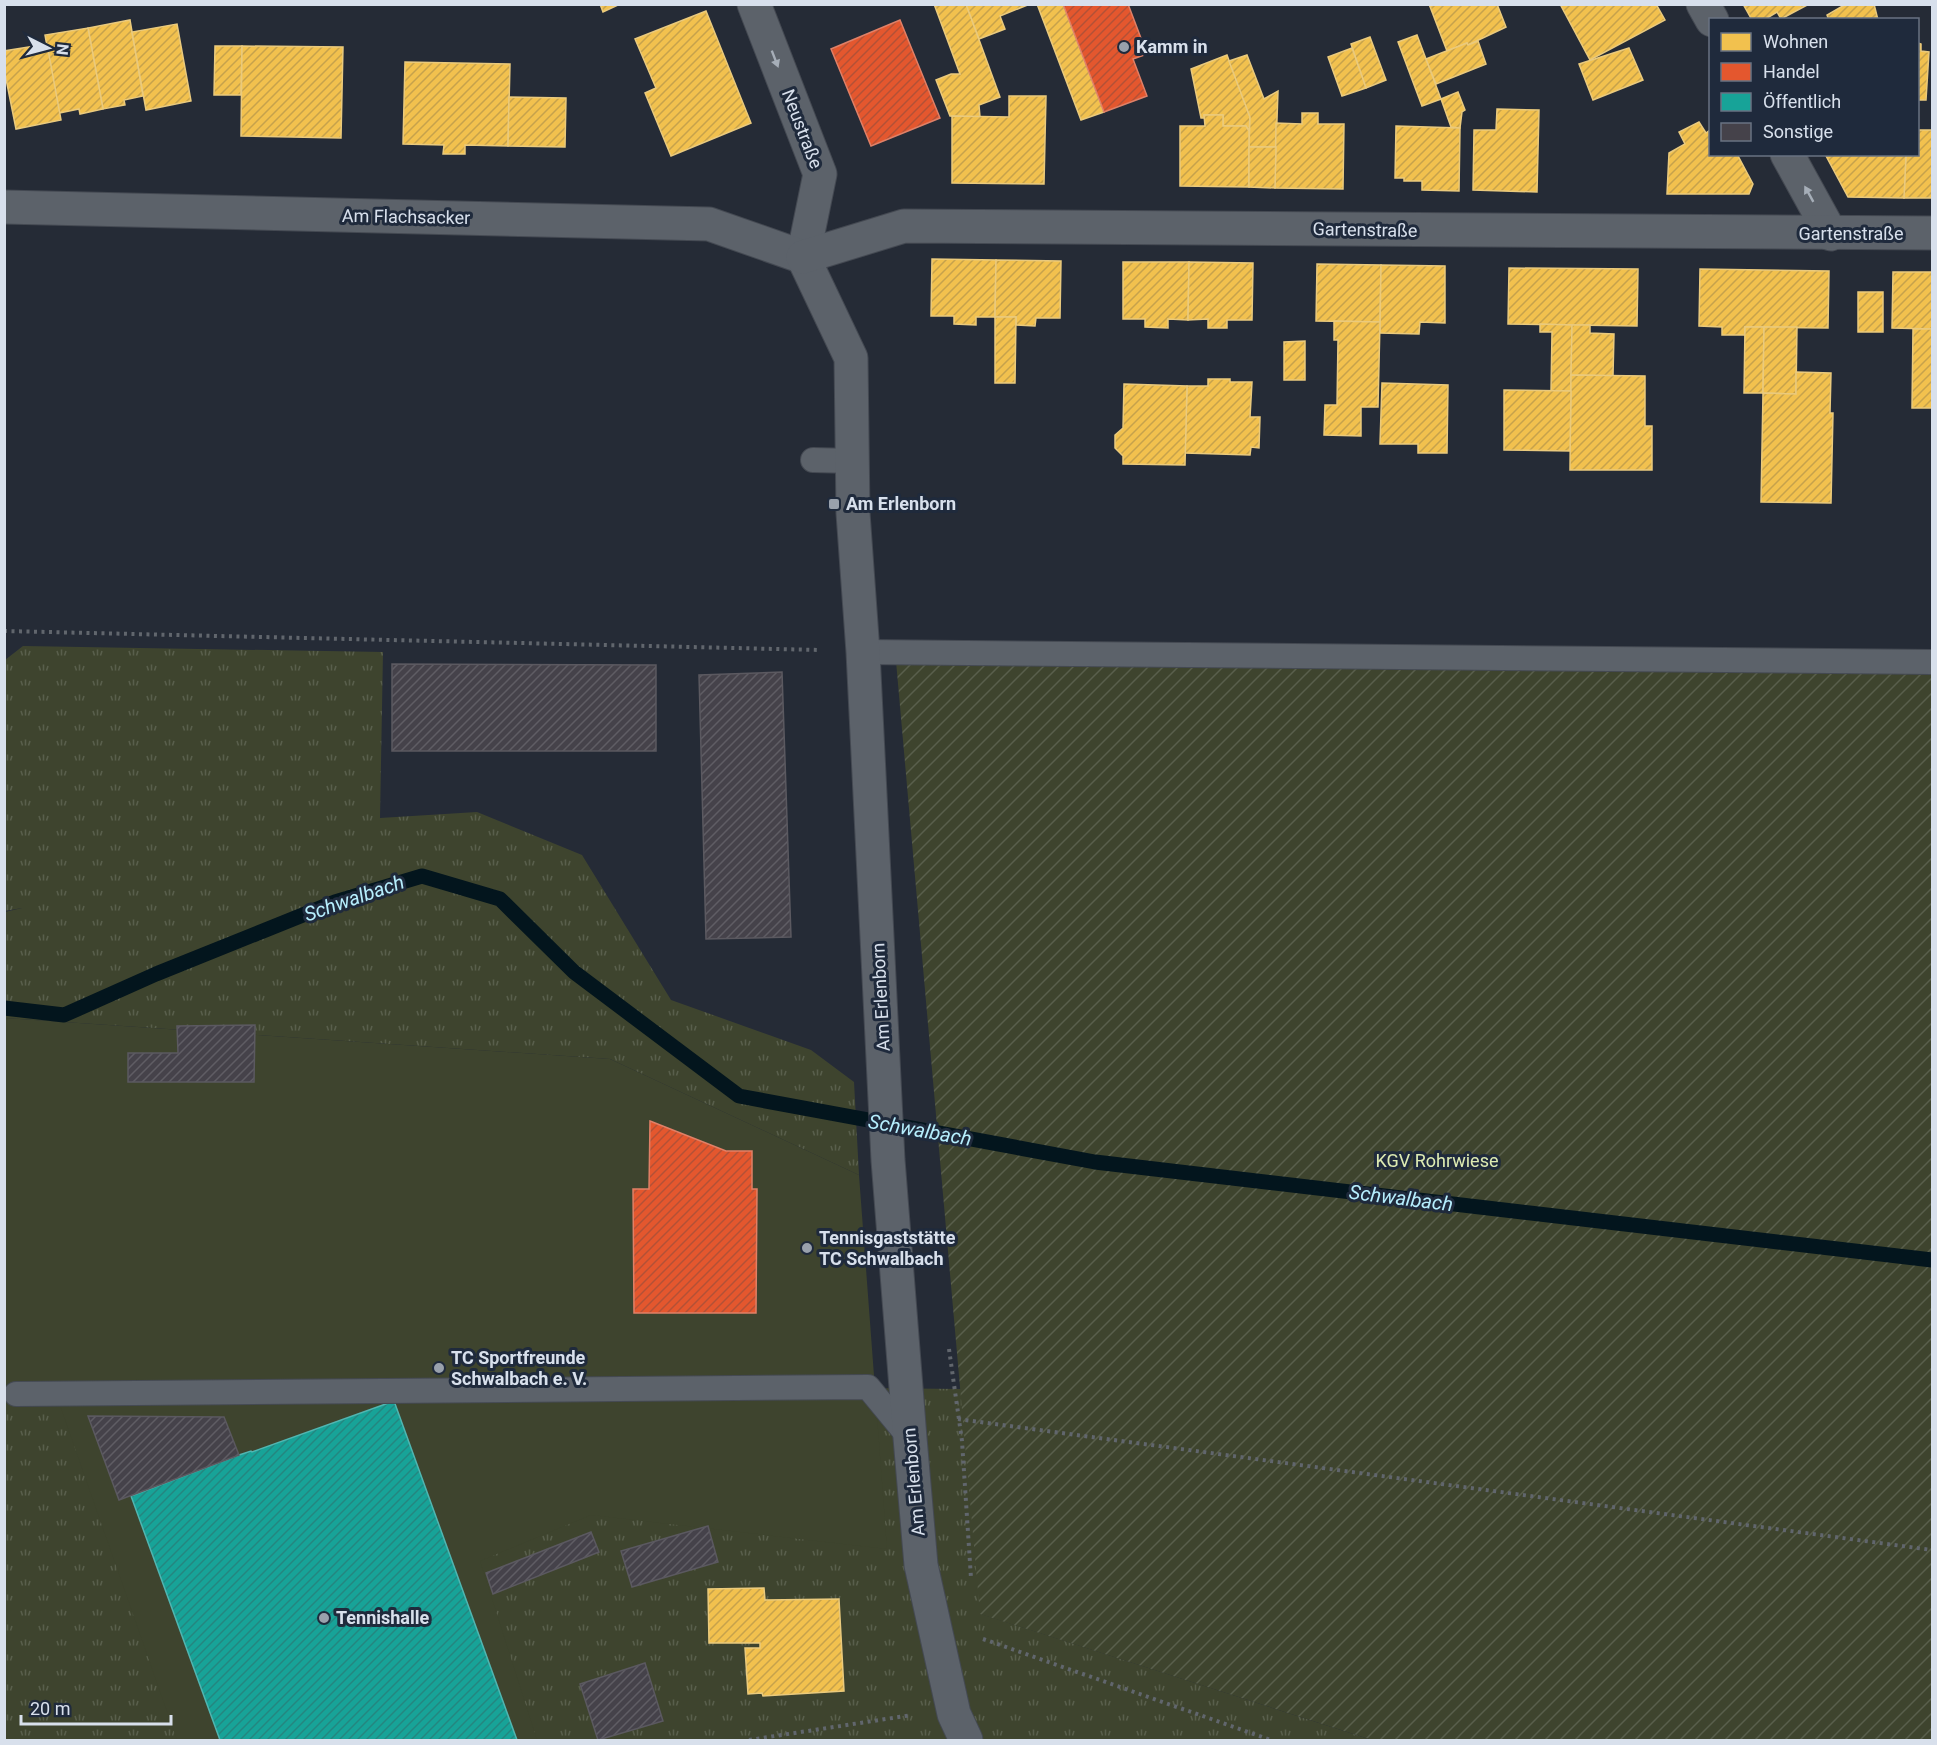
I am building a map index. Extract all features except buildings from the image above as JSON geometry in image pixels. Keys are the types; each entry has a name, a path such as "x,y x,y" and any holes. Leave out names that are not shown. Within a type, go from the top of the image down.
{"street":[{"name":"Neustraße","path":"754,4 820,174 802,257"},
{"path":"1703,4 1711,18"},
{"path":"1788,156 1831,234"},
{"name":"Am Flachsacker","path":"4,207 709,224 802,257"},
{"name":"Gartenstraße","path":"802,257 904,226 1932,233"},
{"name":"Am Erlenborn","path":"802,257 851,358 853,513 888,1160 910,1438 921,1565 954,1714 966,1740"}],"lane":[{"path":"813,460 852,460"},
{"path":"862,652 1932,662"},
{"path":"16,1394 868,1387 910,1438"}],"path":[{"path":"4,631 862,652"},
{"path":"971,1579 962,1441 958,1419 1932,1550"},
{"path":"975,1636 1271,1740"},
{"path":"749,1740 904,1715"}],"green space":[{"path":"23,646 383,652 380,818 477,812 582,855 671,1000 811,1050 854,1082 859,1175 610,1059 5,1018 5,912 22,908 5,911 5,660"},
{"name":"KGV Rohrwiese","path":"896,661 1932,670 1932,1740 1372,1740 980,1614"},
{"name":"TC Sportfreunde Schwalbach e. V.","path":"5,1018 610,1059 859,1175 887,1549 591,1515 480,1561 537,1740 177,1740 56,1394 5,1394"},
{"path":"549,1385 961,1389 981,1614 1372,1740 5,1740 5,1394"}],"waterway":[{"name":"Schwalbach","path":"4,1008 64,1015 156,974 335,902 422,876 500,899 574,972 739,1096 1095,1162 1932,1260"}],"place":[{"name":"Kamm in","path":"1124,47"},
{"name":"Am Erlenborn","path":"834,504"},
{"name":"Tennisgaststätte TC Schwalbach","path":"807,1248"},
{"name":"TC Sportfreunde Schwalbach e. V.","path":"439,1368"},
{"name":"Tennishalle","path":"324,1618"}]}
